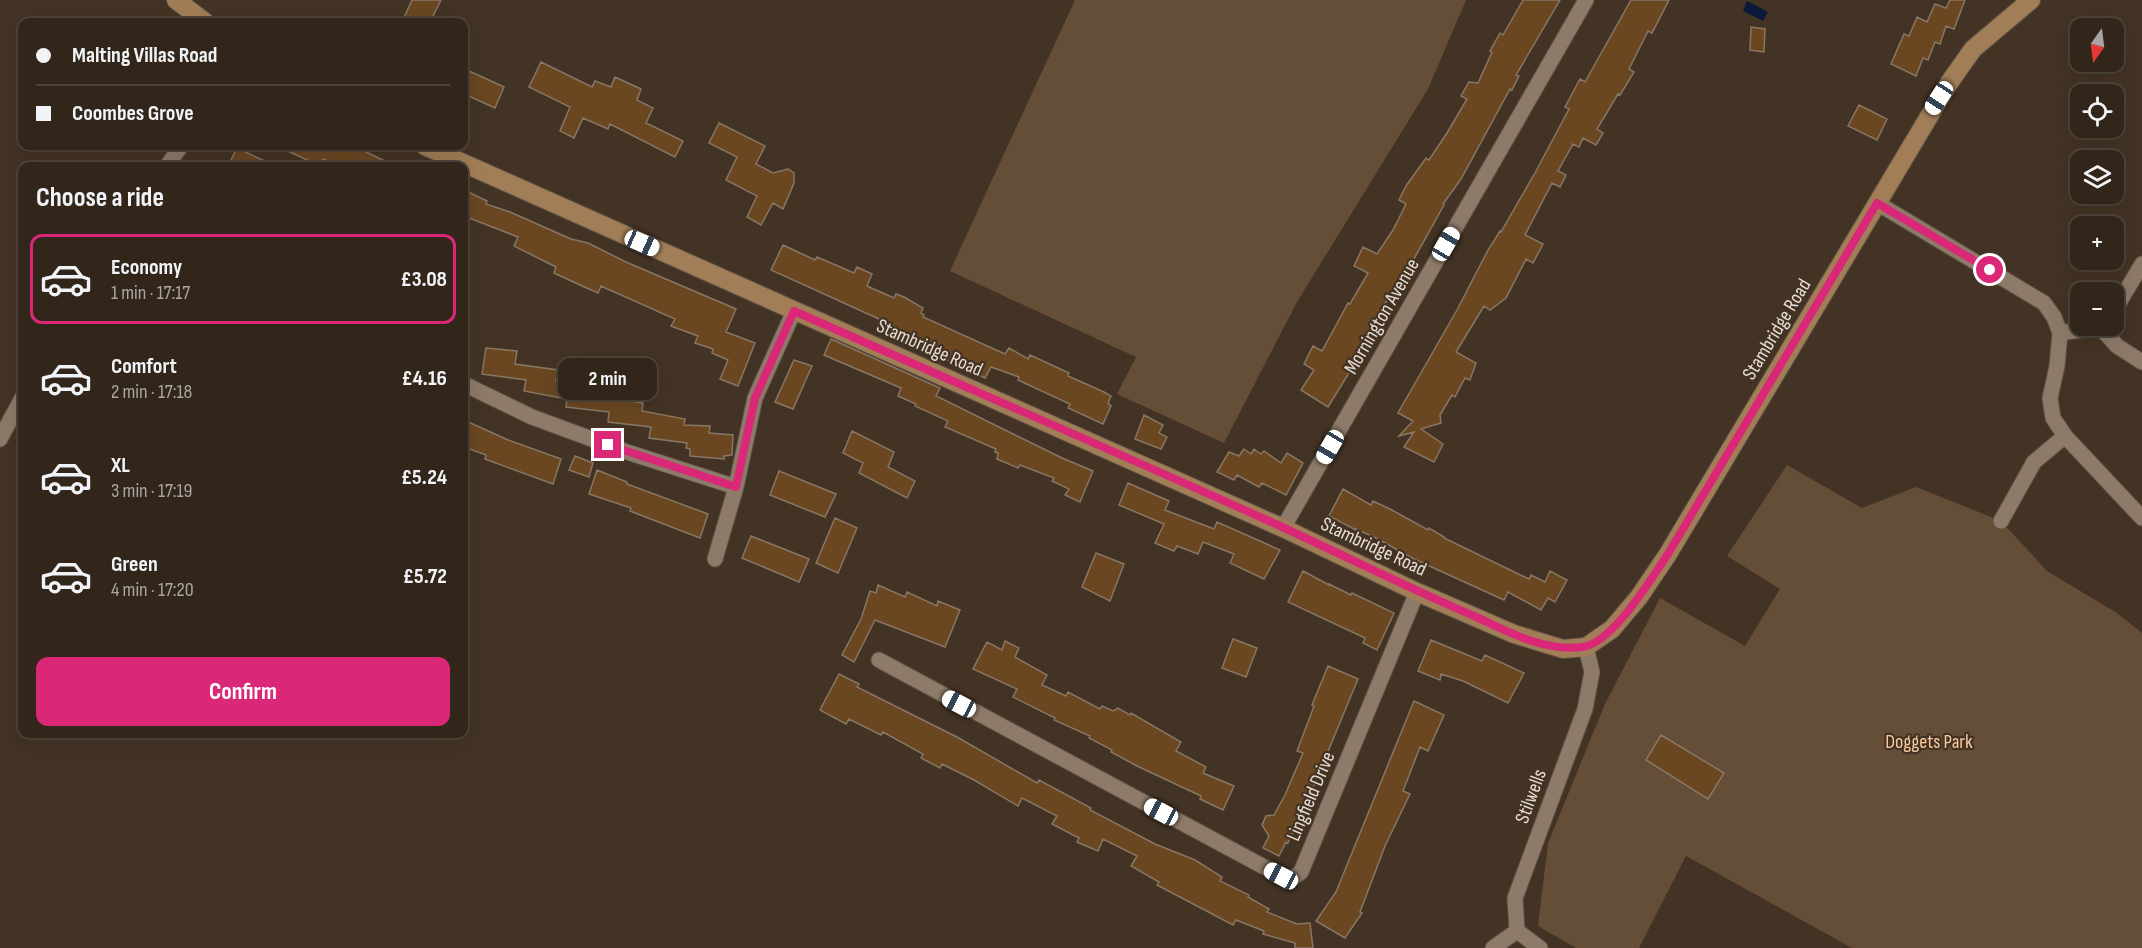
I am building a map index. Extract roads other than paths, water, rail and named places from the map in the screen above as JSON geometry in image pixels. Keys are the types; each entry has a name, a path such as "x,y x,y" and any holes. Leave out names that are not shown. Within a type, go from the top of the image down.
{"street":[{"path":"176,0 200,18"},
{"name":"Mornington Avenue","path":"1283,528 1586,0"},
{"name":"Stambridge Road","path":"468,165 1283,528 1418,592 1540,643 1563,649 1586,647 1612,629 1639,597 1668,554 1930,112 1973,49 2031,0"},
{"name":"Stambridge Road","path":"434,150 461,162"},
{"path":"1877,203 2044,303 2054,317 2060,333 2057,366 2050,398 2053,418 2065,436 2142,518"},
{"path":"2124,294 2142,264"},
{"path":"715,559 736,487 755,398 794,311"},
{"path":"2060,333 2070,331"},
{"path":"2109,336 2117,346 2142,362"},
{"path":"468,386 532,417 627,452 736,487"},
{"path":"0,439 18,405"},
{"path":"2001,521 2034,462 2065,436"},
{"name":"Lingfield Drive","path":"879,660 1281,876 1293,878 1302,872 1418,592"},
{"name":"Stilwells","path":"1517,931 1515,898 1586,709 1592,672 1586,647"},
{"path":"1493,948 1517,931 1540,948"}],"water":[{"path":"1747,1 1768,12 1763,21 1743,11"}],"park label":[{"name":"Doggets Park","path":"1929,741"}]}
